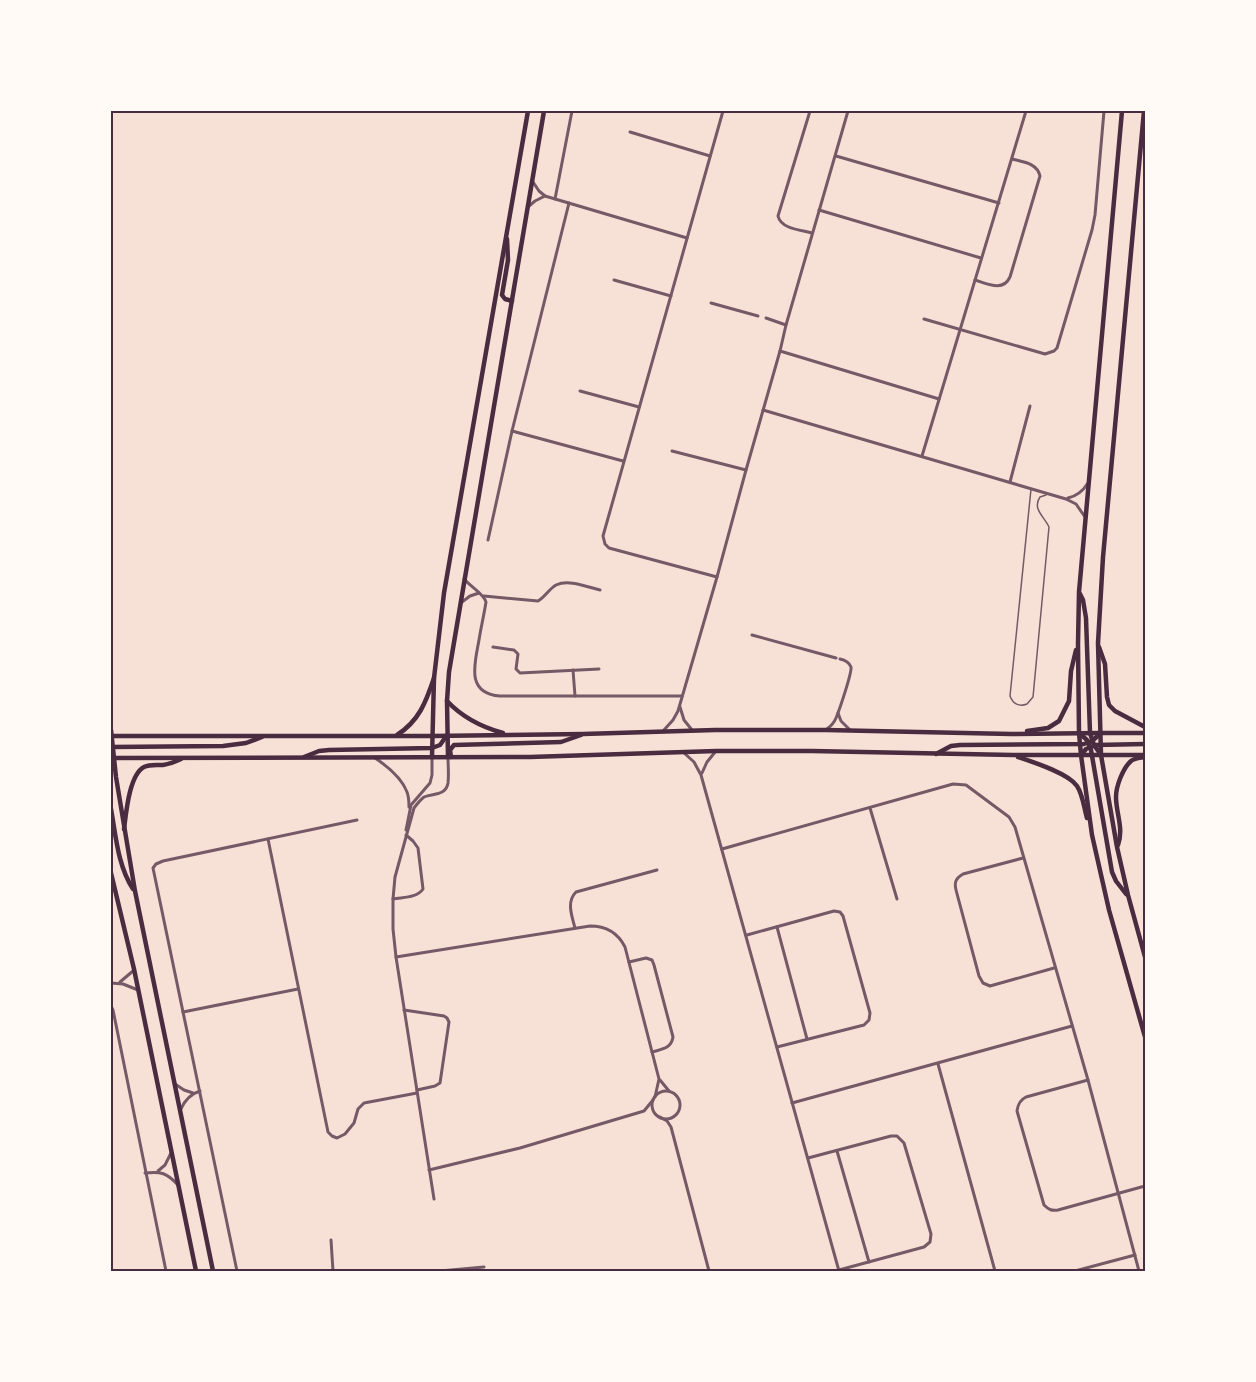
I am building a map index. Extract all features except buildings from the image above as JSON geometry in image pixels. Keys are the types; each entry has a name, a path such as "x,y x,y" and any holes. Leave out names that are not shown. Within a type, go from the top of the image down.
{"main road":[{"path":"432,757 434,678 444,593 528,111"},
{"path":"450,757 447,735 448,672 544,111"},
{"path":"1092,835 1079,733 1079,592 1122,111"},
{"path":"1144,111 1104,546 1098,643 1101,755 1117,847 1145,957"},
{"path":"507,233 508,260 502,295 505,299 512,301"},
{"path":"1079,592 1086,618 1092,755 1109,863 1116,881 1128,895"},
{"path":"1098,643 1105,664 1109,705 1115,711 1145,727"},
{"path":"1011,734 1048,728 1059,721 1069,701 1071,671 1078,644"},
{"path":"397,735 411,725 417,716 434,678"},
{"path":"447,701 470,720 487,729 508,735"},
{"path":"111,730 112,757 135,891 213,1271"},
{"path":"111,736 432,736 826,730 1145,734"},
{"path":"1079,733 1101,755"},
{"path":"1081,755 1101,733"},
{"path":"450,757 450,750 454,745 561,742 583,734"},
{"path":"302,758 319,751 329,750 432,748 440,744 447,735"},
{"path":"112,747 223,746 246,743 267,736"},
{"path":"935,754 951,746 960,745 1145,744"},
{"path":"112,757 552,756 716,751 1145,756"},
{"path":"1013,755 1050,768 1077,786 1145,1037"},
{"path":"1117,847 1121,828 1116,800 1119,782 1130,762 1145,756"},
{"path":"124,829 130,792 142,768 171,764 183,758"},
{"path":"111,809 120,861 135,891"},
{"path":"111,873 135,969 196,1271"}],"street":[{"path":"555,199 572,111"},
{"path":"717,578 609,548 603,539 603,533 723,111"},
{"path":"810,111 778,216 784,225 812,233"},
{"path":"663,732 674,720 680,705 848,111"},
{"path":"922,456 999,203 1024,111"},
{"path":"924,319 1045,354 1057,348 1095,215 1104,111"},
{"path":"630,132 710,156"},
{"path":"835,156 999,203"},
{"path":"975,280 1001,286 1010,277 1040,176 1035,166 1012,159"},
{"path":"532,180 536,188 545,196 687,238"},
{"path":"528,208 545,196"},
{"path":"488,540 512,431 569,203"},
{"path":"819,210 981,258"},
{"path":"614,280 671,296"},
{"path":"711,303 758,316"},
{"path":"766,318 786,324"},
{"path":"780,351 939,399"},
{"path":"580,391 639,407"},
{"path":"1010,482 1030,406"},
{"path":"763,410 1066,498 1080,508 1086,519"},
{"path":"512,431 623,461"},
{"path":"672,451 746,470"},
{"path":"1066,498 1082,490 1089,480"},
{"path":"464,578 484,596 537,601 556,585 565,583 600,590"},
{"path":"459,605 470,596 479,593"},
{"path":"484,596 486,602 474,671 475,678 482,689 493,696 681,696"},
{"path":"752,635 838,658 849,664 851,672 838,712 826,730"},
{"path":"493,647 514,650 518,654 516,669 520,673 599,669"},
{"path":"573,670 575,696"},
{"path":"680,705 684,720 693,731"},
{"path":"838,712 841,721 850,730"},
{"path":"701,774 716,751"},
{"path":"683,752 694,762 701,774 839,1271 927,1245 930,1242 931,1234 925,1211 904,1143 900,1138 891,1136 808,1158"},
{"path":"374,757 406,789 409,809 406,835"},
{"path":"409,809 430,783 432,757"},
{"path":"434,1199 396,957 393,899 398,860 414,808 424,797 441,793 446,787 450,757"},
{"path":"722,849 953,784 966,785 1013,821 1088,1080 1139,1271"},
{"path":"870,808 897,899"},
{"path":"237,1271 154,866 163,861 357,820"},
{"path":"393,899 416,895 423,889 418,848 406,835"},
{"path":"268,839 327,1129 337,1138 345,1134 354,1124 360,1106 367,1102 417,1092 440,1083 449,1022 444,1016 404,1010"},
{"path":"1023,858 963,874 956,880 956,890 981,980 986,985 993,986 1054,968"},
{"path":"575,928 570,904 571,897 576,892 657,870"},
{"path":"746,935 834,910 842,913 870,1013 869,1020 864,1025 777,1047"},
{"path":"396,957 575,928 599,926 608,929 621,940 625,947 659,1079 679,1101 679,1110 671,1126"},
{"path":"777,927 807,1039"},
{"path":"628,962 645,957 652,960 654,965 673,1037 667,1048 652,1052"},
{"path":"119,983 135,969"},
{"path":"111,983 119,983 139,991"},
{"path":"183,1012 298,989"},
{"path":"111,1006 166,1271"},
{"path":"792,1104 1072,1026"},
{"path":"938,1064 995,1271"},
{"path":"656,1114 652,1107 659,1079"},
{"path":"1088,1080 1026,1097 1019,1103 1017,1111 1044,1205 1048,1209 1059,1210 1145,1186"},
{"path":"175,1084 194,1093"},
{"path":"181,1110 185,1100 200,1091"},
{"path":"429,1170 520,1148 644,1110 662,1092 671,1092"},
{"path":"644,1110 656,1114 671,1126 709,1271"},
{"path":"660,1117 669,1118 676,1114"},
{"path":"836,1151 869,1262"},
{"path":"145,1173 158,1171 168,1161 171,1152"},
{"path":"158,1171 178,1185"},
{"path":"331,1240 333,1271"},
{"path":"1075,1271 1135,1255"},
{"path":"440,1271 484,1267"}],"lane":[{"path":"1031,488 1010,696 1019,706 1028,704 1033,697 1049,527 1036,504 1042,495 1050,494"}]}
